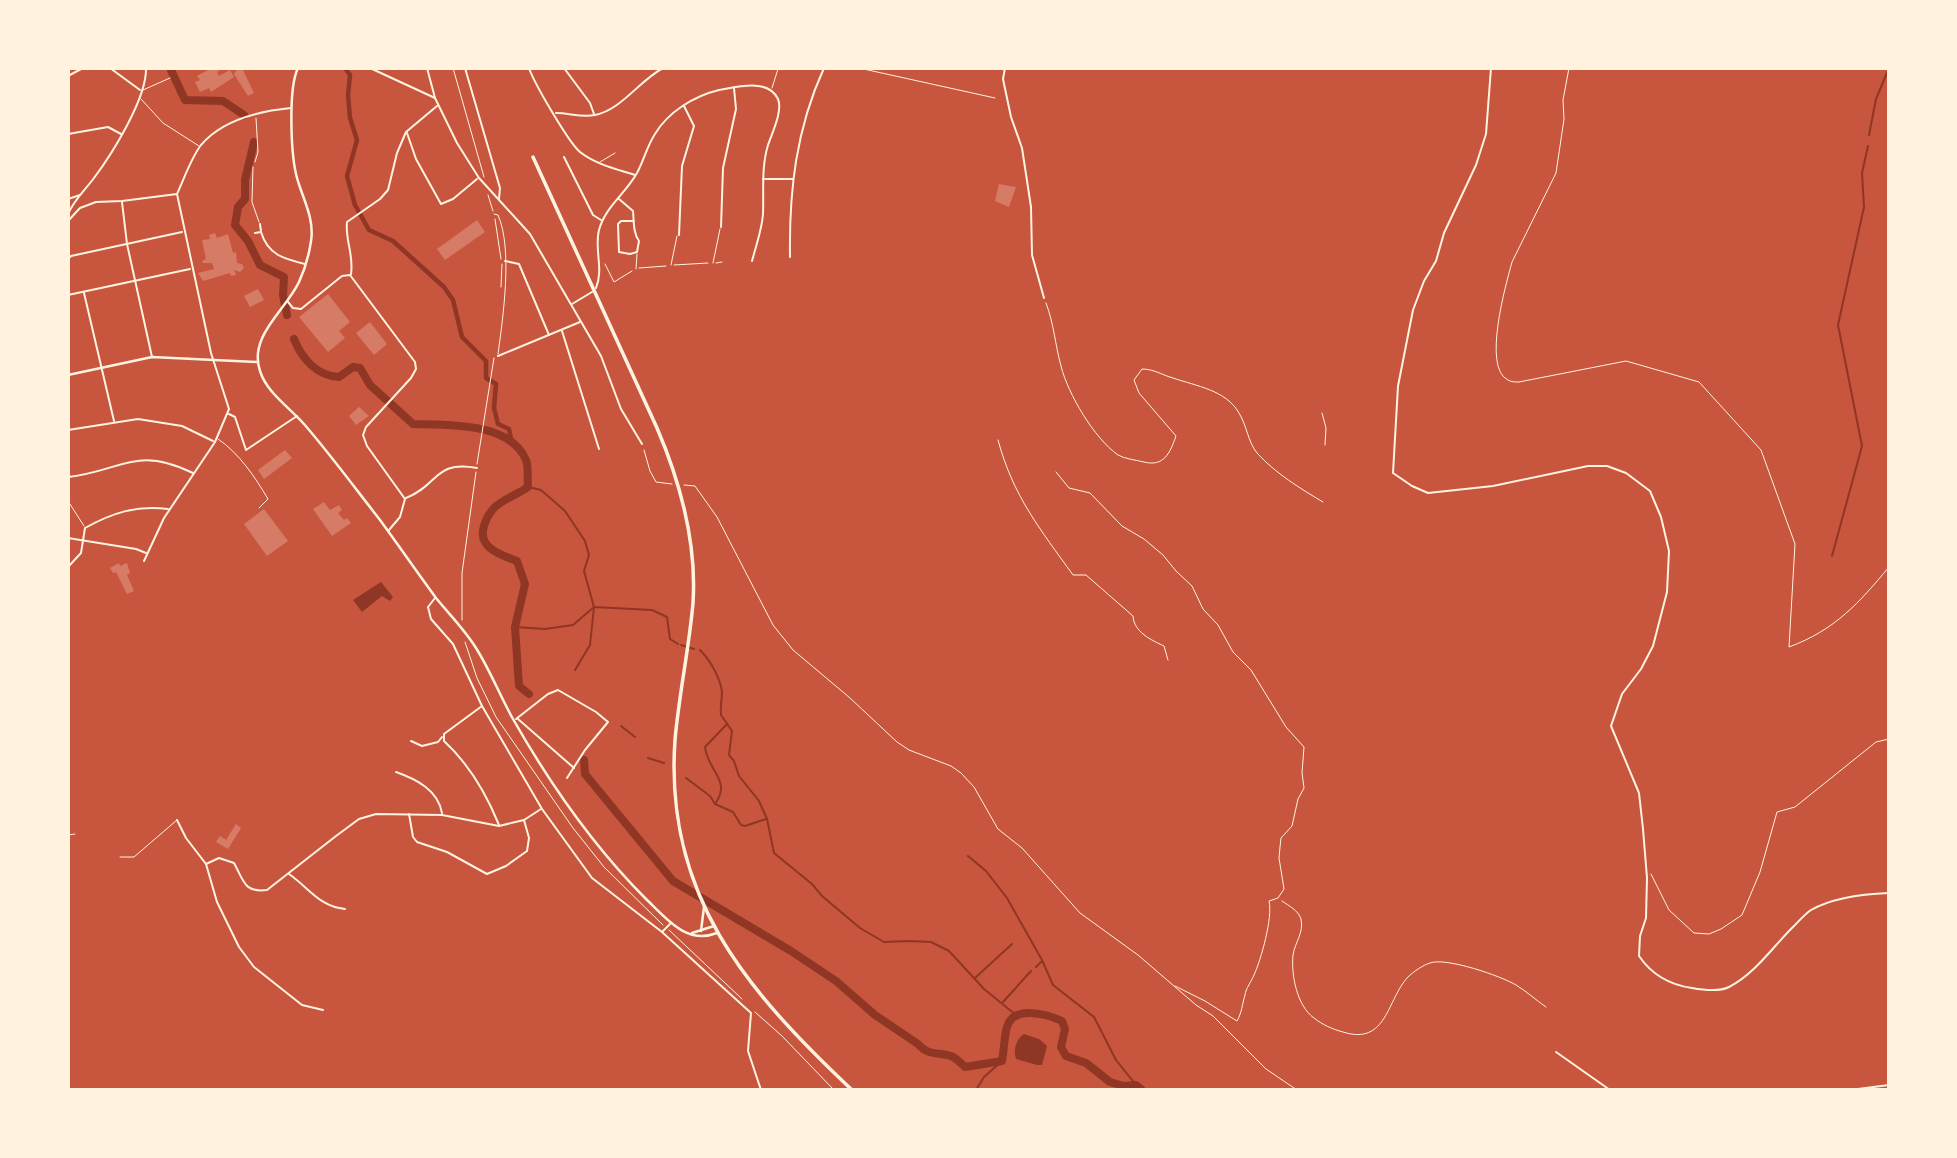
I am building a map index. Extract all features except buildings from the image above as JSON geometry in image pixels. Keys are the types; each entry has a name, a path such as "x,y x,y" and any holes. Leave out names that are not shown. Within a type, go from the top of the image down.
{"main road":[{"path":"298,68 292,85 296,174 312,232 306,264 290,297 263,336 258,348 257,362 267,386 297,416 476,647 550,780 594,844 671,923 689,934 705,936 717,933"},
{"path":"533,157 672,465 688,523 693,566 692,611 676,730 674,778 679,825 690,871 717,933 746,977 784,1022 852,1090"},
{"path":"68,375 152,357 257,362"},
{"path":"701,931 703,905"},
{"path":"689,934 714,926"}],"street":[{"path":"68,76 83,68"},
{"path":"110,68 141,91"},
{"path":"68,214 103,166 121,135 139,97 146,68"},
{"path":"370,68 435,98"},
{"path":"374,71 378,68"},
{"path":"427,68 435,98 457,144 479,178 528,231 601,356 621,409 642,444"},
{"path":"466,68 500,188 498,200"},
{"path":"528,68 538,90 578,151 598,163 636,175"},
{"path":"564,68 590,103 595,115"},
{"path":"555,114 595,115 611,109 663,68"},
{"path":"790,257 793,180 798,144 824,68"},
{"path":"1005,68 1003,79 1022,148 1031,210 1032,255 1044,298"},
{"path":"1491,68 1486,134 1476,166 1444,233 1436,261 1424,281 1411,319 1398,386 1393,473 1427,493 1493,486 1588,466 1607,466 1626,473 1650,491 1661,517 1669,551 1667,592 1653,646 1641,670 1622,694 1611,726 1639,793 1647,891 1646,918 1638,948 1644,964 1671,984 1706,990 1728,988 1759,964 1783,936 1810,911 1864,894 1889,893"},
{"path":"572,304 591,294 596,287 599,263 596,242 602,220 636,175 655,133 684,105 708,93 758,85 771,90 778,99 779,107 766,151 762,179 763,217 752,261"},
{"path":"721,227 723,168 736,109 734,87"},
{"path":"814,91 820,93"},
{"path":"405,499 367,446 363,435 366,427 411,378 416,369 415,362 350,275 353,260 346,233 347,222 380,199 388,190 397,153 406,132 438,105"},
{"path":"679,235 682,166 694,126 684,105"},
{"path":"144,561 169,509 215,442 229,405 214,361 191,268 177,194 200,146 213,134 255,113 292,108"},
{"path":"68,134 108,127 121,135"},
{"path":"406,132 416,159 441,204 453,199 479,178"},
{"path":"564,157 593,215 602,220"},
{"path":"762,179 793,180"},
{"path":"68,199 81,194"},
{"path":"68,221 80,208 96,202 177,194"},
{"path":"618,198 633,211 634,221 635,236 639,241 637,252 619,252 618,224 621,221 634,221"},
{"path":"122,201 127,244 152,357"},
{"path":"260,224 264,240 275,255 306,264"},
{"path":"68,259 71,256 183,232"},
{"path":"255,233 261,232"},
{"path":"505,261 519,264 549,335"},
{"path":"68,295 191,268"},
{"path":"287,301 293,308 301,309 342,276 350,275"},
{"path":"84,293 114,422"},
{"path":"496,356 582,322"},
{"path":"562,331 599,449"},
{"path":"228,413 235,417 246,450 297,416"},
{"path":"68,430 138,419 182,426 215,442"},
{"path":"68,477 139,459 170,462 194,473"},
{"path":"405,499 414,495 447,468 456,465 477,468"},
{"path":"388,531 400,517 405,499"},
{"path":"68,567 81,553 85,528 102,518 147,506 169,509"},
{"path":"68,538 136,549 147,554"},
{"path":"436,597 430,602 429,614 453,644 482,706 542,809 592,878 663,932 751,1013 748,1051 761,1090"},
{"path":"567,778 608,722 596,712 558,691 548,694 515,720 574,768"},
{"path":"411,741 422,746 438,742 482,706"},
{"path":"443,737 461,757 485,794 499,826"},
{"path":"396,772 424,786 440,804 442,815"},
{"path":"206,864 219,859 234,863 248,888 254,892 267,890 359,819 376,814 409,813 442,815 499,826 524,820 542,809"},
{"path":"409,813 414,840 447,852 480,873 487,874 506,866 527,851 529,838 524,820"},
{"path":"177,820 186,838 206,864 217,902 239,947 254,967 302,1005 323,1010"},
{"path":"288,873 304,884 325,906 345,909"},
{"path":"663,932 671,923"},
{"path":"1556,1052 1610,1090"},
{"path":"1850,1090 1889,1085"}],"lane":[{"path":"771,90 778,69"},
{"path":"141,91 170,78"},
{"path":"139,97 163,123 200,146"},
{"path":"598,163 615,153"},
{"path":"253,167 252,202 260,224"},
{"path":"494,214 498,215 501,222 505,261 505,304 496,356"},
{"path":"713,263 718,230 721,227"},
{"path":"671,265 675,237 679,235"},
{"path":"636,269 637,252"},
{"path":"216,438 228,446 257,481 268,499 259,508"},
{"path":"68,501 85,528"},
{"path":"120,857 134,857 177,820"},
{"path":"68,835 75,834"}],"path":[{"path":"453,68 480,164"},
{"path":"859,68 995,98"},
{"path":"1569,68 1556,173 1508,275 1495,342 1500,373 1507,380 1519,382 1626,360 1699,382 1761,450 1796,544 1789,647 1813,638 1856,606 1889,567"},
{"path":"253,167 258,152 255,113"},
{"path":"492,208 502,261 501,294"},
{"path":"599,263 605,264 614,282 636,269 722,262"},
{"path":"1044,298 1053,321 1061,367 1076,401 1094,431 1119,456 1150,464 1161,462 1170,454 1176,436 1139,393 1134,380 1142,369 1154,370 1209,390 1228,400 1239,413 1257,453 1284,476 1323,502"},
{"path":"462,626 462,573 483,424 496,356"},
{"path":"1322,414 1326,428 1325,445"},
{"path":"998,440 1006,467 1027,511 1073,575 1086,575 1133,616 1133,623 1141,632 1164,646 1168,660"},
{"path":"642,444 653,477 656,482 663,483"},
{"path":"1056,472 1069,488 1090,493 1122,526 1163,555 1192,586 1203,609 1219,625 1233,652 1251,670 1286,727 1304,747 1304,788 1298,799 1292,826 1281,838 1279,859 1284,889 1278,898 1269,901 1271,919 1256,971 1237,1021 1173,985"},
{"path":"691,486 695,486 718,517 780,636 793,650 897,742 961,773 974,787 998,829 1022,848 1067,900 1213,1016 1266,1069 1297,1090"},
{"path":"466,646 477,678 496,717 573,828 604,867 744,1001"},
{"path":"1651,874 1669,910 1694,933 1709,934 1721,929 1742,915 1760,872 1777,812 1795,807 1876,742 1889,739"},
{"path":"1282,901 1295,910 1301,919 1301,935 1293,956 1297,988 1303,1006 1325,1026 1352,1035 1365,1033 1378,1026 1409,976 1431,962 1457,963 1495,975 1516,985 1546,1007"},
{"path":"752,1009 834,1090"}],"shaded area":[{"path":"381,582 393,597 390,601 382,596 362,612 353,600"},
{"path":"1024,1034 1039,1039 1047,1046 1042,1065 1016,1059 1016,1045"}],"waterway":[{"path":"170,68 185,100 223,101 244,115"},
{"path":"345,68 350,75 350,118 357,140 347,176 355,205 369,230 393,241 444,287 453,300 462,337 486,361 486,378 496,384 494,408 498,424 509,429 511,439"},
{"path":"1869,135 1876,99 1889,68"},
{"path":"254,142 245,180 245,199 238,207 235,225 248,241 260,265 284,277 283,295 287,315"},
{"path":"1832,556 1862,446 1838,325 1864,207 1862,173 1868,146"},
{"path":"294,339 306,360 317,370 339,377 353,367 360,368 370,385 413,424 460,426 492,432 507,438 526,460 528,487 495,507 487,518 483,534 492,550 517,561 525,584 515,627 519,686 529,694"},
{"path":"515,627 545,629 573,625 594,607 584,571 589,555 585,541 565,511 541,490 528,487"},
{"path":"575,670 590,645 594,607 652,610 667,617 670,639 678,644"},
{"path":"681,645 694,649"},
{"path":"700,650 714,669 721,686 721,715 732,731 729,755 739,776 759,801 767,819 774,853 860,928 884,942 931,942 949,951 984,989 1016,1015"},
{"path":"715,804 720,796 720,782 705,747 727,724"},
{"path":"621,726 635,737"},
{"path":"648,758 664,763"},
{"path":"584,760 585,774 673,881 836,981 875,1015 925,1050 951,1056 965,1067 1002,1061 1010,1020 1023,1014 1040,1014 1062,1021 1065,1029 1061,1047 1066,1056 1086,1063 1110,1082 1124,1086 1136,1085 1142,1090"},
{"path":"686,778 710,796 715,804 733,812 741,825 766,819"},
{"path":"968,856 986,871 1007,898 1053,985 1094,1017 1116,1060 1136,1085"},
{"path":"975,978 1012,944"},
{"path":"1036,967 1042,961"},
{"path":"1003,1002 1031,971"},
{"path":"976,1090 984,1077 1002,1061"}]}
